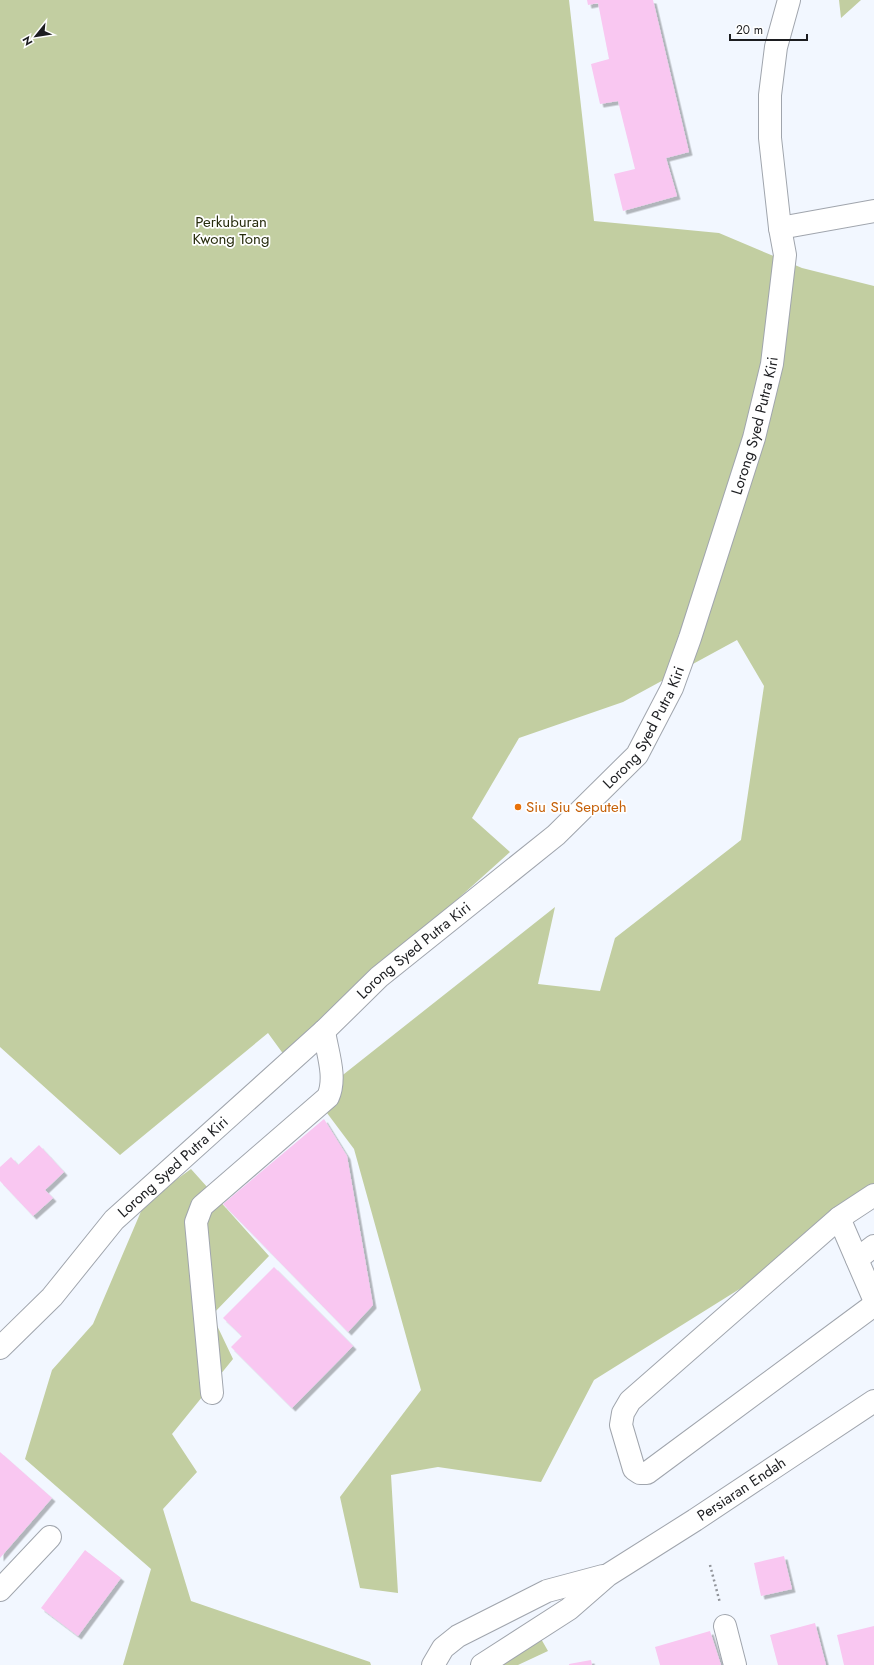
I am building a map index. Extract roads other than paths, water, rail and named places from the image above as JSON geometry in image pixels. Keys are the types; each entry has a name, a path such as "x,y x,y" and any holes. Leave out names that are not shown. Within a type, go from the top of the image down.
{"street":[{"name":"Lorong Syed Putra Kiri","path":"0,1348 52,1297 114,1220 324,1031 378,977 556,835 637,755 672,688 690,638 754,438 773,357 785,255 780,228 770,138 770,95 776,46 789,0"},
{"path":"780,228 874,211"},
{"path":"212,1393 208,1371 196,1222 202,1206 328,1097 332,1089 332,1079 324,1031"},
{"path":"874,1195 839,1218 630,1401 624,1413 621,1425 634,1469 640,1473 647,1473 874,1305"},
{"path":"839,1218 874,1299"},
{"path":"857,1259 874,1246"},
{"name":"Persiaran Endah","path":"482,1665 569,1609 608,1575 695,1520 874,1401"},
{"path":"0,1590 50,1537"},
{"name":"Persiaran Endah","path":"433,1665 443,1648 458,1636 547,1591 608,1575"},
{"path":"725,1626 735,1665"}],"place":[{"name":"Siu Siu Seputeh","path":"518,807"}],"park label":[{"name":"Perkuburan Kwong Tong","path":"231,230"}]}
